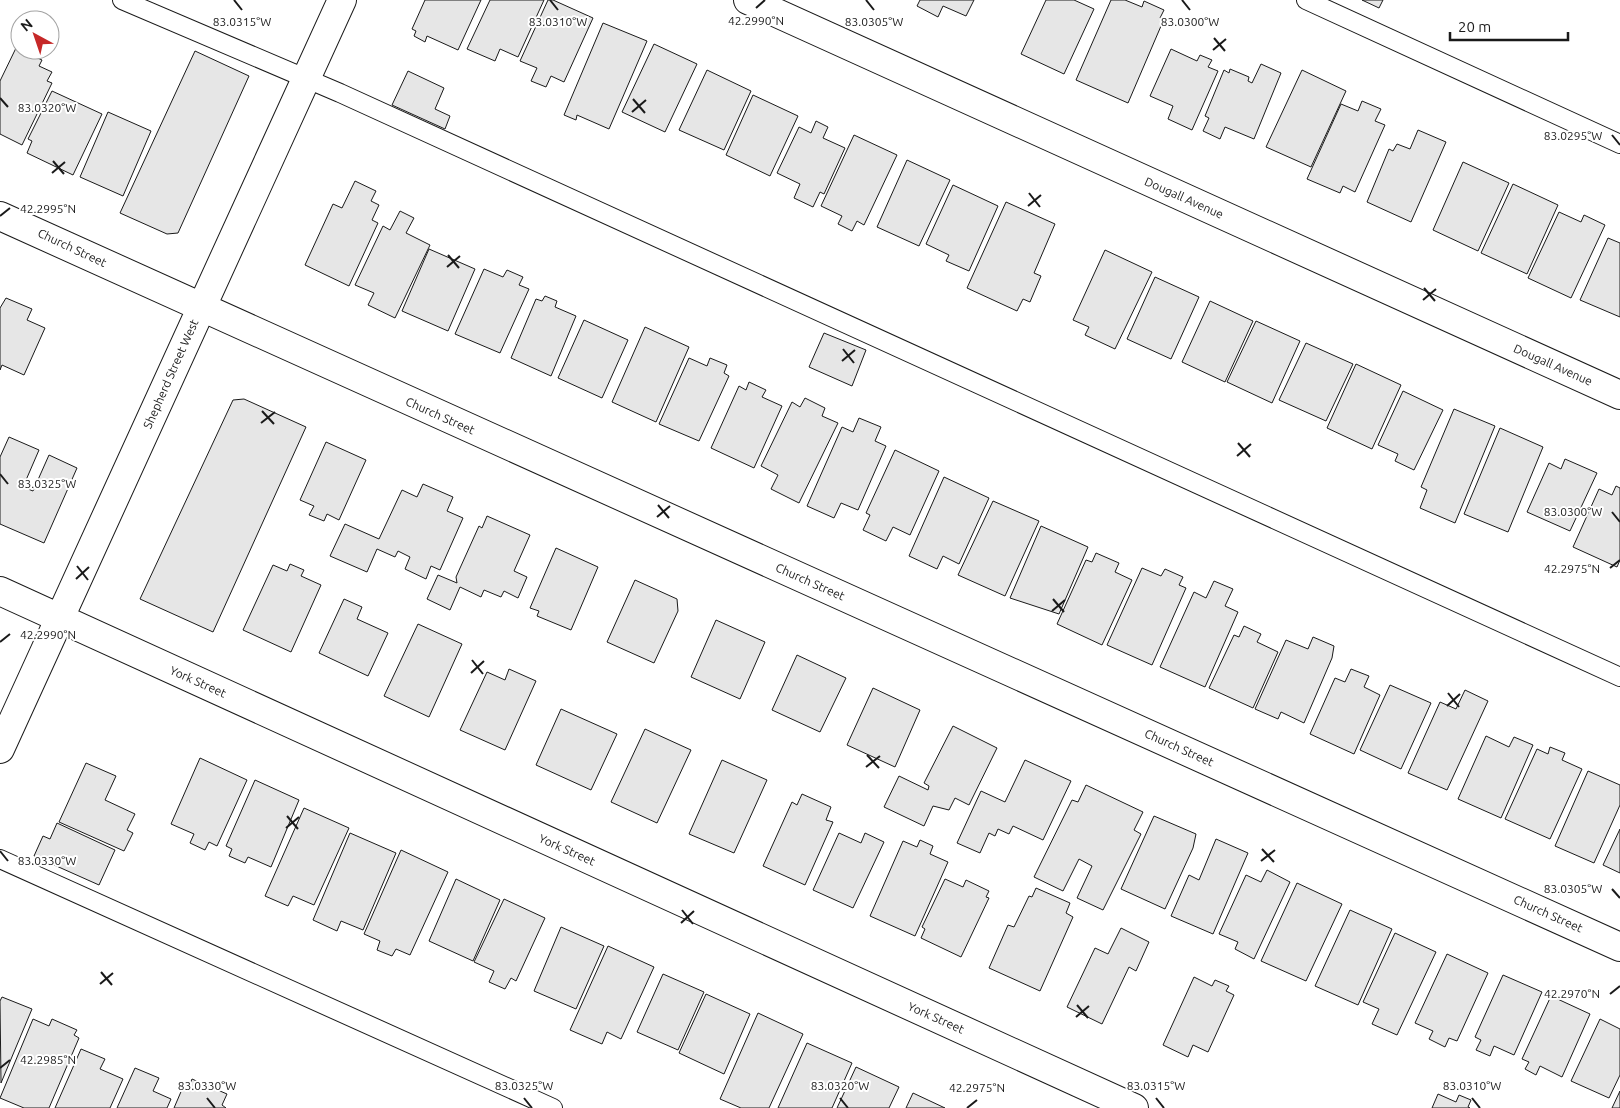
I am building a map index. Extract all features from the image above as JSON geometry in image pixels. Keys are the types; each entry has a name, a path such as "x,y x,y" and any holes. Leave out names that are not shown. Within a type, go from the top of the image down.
{"street":[{"name":"Shepherd Street West","path":"0,749 342,0"},
{"name":"Dougall Avenue","path":"748,0 1620,395"},
{"name":"Church Street","path":"0,216 1620,947"},
{"name":"York Street","path":"0,591 1134,1108"}],"lane":[{"path":"122,0 306,78 1620,677"},
{"path":"1306,0 1620,144"},
{"path":"0,859 553,1108"}],"building":[{"path":"425,0 481,0 458,50 427,36 425,42 414,36 416,31 412,29"},
{"path":"490,0 544,0 518,57 500,49 495,61 467,49"},
{"path":"548,0 553,0 593,18 564,82 551,76 546,87 531,81 537,68 520,61"},
{"path":"920,0 974,0 966,16 943,6 938,17 917,6"},
{"path":"1046,0 1074,0 1094,9 1064,74 1021,54"},
{"path":"1111,0 1125,0 1142,7 1144,1 1164,10 1160,18 1164,19 1128,103 1076,80"},
{"path":"1362,0 1383,0 1379,8"},
{"path":"603,23 647,41 609,129 577,115 576,120 564,115"},
{"path":"654,44 697,64 665,132 622,112"},
{"path":"1171,49 1197,61 1200,55 1212,60 1208,67 1218,71 1192,130 1168,119 1173,106 1150,96"},
{"path":"195,51 249,76 178,233 167,234 120,213"},
{"path":"10,60 42,60 39,66 52,72 47,81 52,83 22,145 0,134 0,81"},
{"path":"1261,64 1281,73 1254,139 1225,127 1220,139 1203,131 1209,118 1205,116 1224,70 1229,73 1230,69 1249,77 1248,81 1252,83"},
{"path":"707,70 751,91 724,150 679,130"},
{"path":"1302,70 1346,91 1311,167 1266,147"},
{"path":"408,71 444,88 435,109 450,116 445,129 392,105"},
{"path":"52,91 102,114 73,175 27,153 32,141 28,139"},
{"path":"753,95 798,116 770,176 726,155"},
{"path":"1362,101 1381,109 1375,121 1385,125 1355,192 1343,186 1340,193 1307,179 1341,104 1358,111"},
{"path":"108,112 151,131 123,196 80,177"},
{"path":"816,121 828,127 823,138 845,148 824,194 820,192 813,207 794,198 800,184 777,173 799,127 811,133"},
{"path":"1418,130 1446,142 1411,222 1367,202 1389,149 1393,151 1397,144 1410,149"},
{"path":"854,135 897,155 864,225 857,221 852,231 838,224 842,216 821,206"},
{"path":"907,160 950,180 919,246 877,227"},
{"path":"1463,162 1509,183 1478,251 1433,230"},
{"path":"355,181 376,191 371,201 379,205 372,220 378,223 349,286 305,265 333,204 342,208"},
{"path":"1513,184 1558,205 1527,274 1481,253"},
{"path":"953,185 998,206 969,271 946,261 949,255 926,244"},
{"path":"1006,202 1055,224 1034,273 1041,276 1030,302 1023,299 1017,311 967,288"},
{"path":"400,211 414,218 406,233 430,245 395,318 368,305 374,293 355,285 383,226 390,230"},
{"path":"1559,212 1581,222 1584,215 1605,225 1571,298 1528,278"},
{"path":"1608,238 1620,243 1620,317 1580,300"},
{"path":"429,249 475,269 448,331 402,311"},
{"path":"1105,250 1152,272 1115,349 1085,335 1089,327 1073,320"},
{"path":"484,269 503,277 507,270 523,277 519,285 529,289 500,353 455,334"},
{"path":"1155,277 1199,297 1171,359 1127,339"},
{"path":"545,296 557,301 555,307 576,316 551,376 511,358 536,299 542,301"},
{"path":"6,298 32,309 27,320 45,328 24,375 2,365 0,370 0,308"},
{"path":"1210,301 1253,321 1225,382 1182,362"},
{"path":"584,320 628,340 602,398 558,378"},
{"path":"1256,321 1300,341 1272,403 1227,382"},
{"path":"645,327 689,347 656,422 612,402"},
{"path":"824,333 866,350 852,386 809,367"},
{"path":"1306,343 1353,364 1326,421 1279,400"},
{"path":"689,358 707,366 710,358 727,365 724,373 729,376 699,441 659,424"},
{"path":"1356,364 1401,385 1372,449 1327,428"},
{"path":"749,382 766,390 762,397 782,406 754,468 711,448 739,386 746,390"},
{"path":"1403,391 1443,410 1414,470 1395,461 1398,454 1378,445"},
{"path":"805,398 825,408 822,416 838,423 799,503 771,489 778,475 761,466 792,402 800,407"},
{"path":"244,399 306,427 213,632 140,599 233,400"},
{"path":"1454,409 1495,426 1455,523 1420,508 1427,490 1421,487"},
{"path":"859,418 881,427 875,441 886,446 858,510 841,503 834,518 807,506 842,427 853,432"},
{"path":"1500,428 1543,447 1508,532 1464,514"},
{"path":"9,437 39,450 23,487 33,491 49,455 77,468 44,543 0,524 0,457"},
{"path":"326,442 366,460 339,520 327,514 324,521 309,515 314,506 300,500"},
{"path":"895,450 939,471 910,535 893,527 886,541 863,530 870,515 866,513"},
{"path":"1565,459 1597,473 1570,531 1527,512 1549,463 1561,469"},
{"path":"944,477 989,498 959,564 943,556 937,569 909,556"},
{"path":"423,484 453,497 447,511 463,518 440,570 431,566 426,579 405,569 410,557 398,551 395,557 377,549 367,572 330,556 345,524 379,539 402,490 417,497"},
{"path":"1616,486 1620,488 1620,560 1617,567 1573,547 1599,489 1612,495"},
{"path":"993,501 1039,521 1005,596 958,575"},
{"path":"487,516 530,535 514,571 527,577 518,598 504,591 501,597 484,590 481,597 460,587 450,610 427,599 438,575 457,583 456,577 479,526 482,528"},
{"path":"1041,526 1088,547 1059,614 1010,598"},
{"path":"556,548 598,567 571,630 537,616 539,611 530,608"},
{"path":"1096,553 1119,563 1115,572 1132,580 1102,645 1057,624 1086,560 1092,562"},
{"path":"290,564 304,570 301,576 321,585 291,652 243,630 273,565 287,571"},
{"path":"1142,568 1161,576 1165,569 1183,577 1179,585 1186,588 1152,665 1107,645"},
{"path":"635,580 677,599 678,611 654,663 607,642"},
{"path":"1214,581 1233,589 1225,606 1238,612 1205,687 1160,667 1194,592 1206,598"},
{"path":"344,599 362,607 357,619 388,633 368,676 319,653"},
{"path":"716,620 765,642 740,699 691,677"},
{"path":"418,624 462,644 429,717 384,696"},
{"path":"1244,626 1261,634 1257,642 1278,652 1253,708 1209,688 1234,635 1239,637"},
{"path":"1313,637 1334,646 1332,658 1304,723 1281,712 1278,719 1255,709 1286,640 1308,649"},
{"path":"797,655 846,678 820,732 772,710"},
{"path":"509,669 536,681 505,750 460,730 487,672 505,680"},
{"path":"1351,669 1369,676 1364,687 1380,695 1354,754 1310,734 1335,678 1345,682"},
{"path":"1390,685 1431,703 1401,769 1360,750"},
{"path":"873,688 920,710 895,767 847,745"},
{"path":"1465,690 1488,701 1447,790 1408,773 1440,702 1456,709"},
{"path":"561,709 617,734 591,790 536,765"},
{"path":"953,726 997,748 969,805 955,798 949,810 933,806 924,826 884,807 899,776 928,790 929,786 924,783"},
{"path":"645,729 691,750 657,823 611,802"},
{"path":"1486,736 1509,747 1514,737 1533,745 1501,818 1458,799"},
{"path":"1550,747 1565,753 1562,760 1582,769 1550,839 1505,819 1537,749 1548,754"},
{"path":"200,758 247,780 217,846 209,842 205,850 190,843 194,834 171,824"},
{"path":"722,760 767,780 734,853 689,834"},
{"path":"1025,760 1071,781 1043,840 1013,826 1009,834 998,829 995,836 989,833 980,853 957,843 981,791 1005,802"},
{"path":"86,763 116,776 105,800 135,814 127,830 133,833 124,851 59,822"},
{"path":"1588,771 1620,785 1620,805 1594,863 1555,846"},
{"path":"255,780 299,800 271,867 248,857 245,863 229,856 232,849 226,846"},
{"path":"1086,785 1143,812 1134,830 1141,834 1103,910 1077,898 1092,866 1079,859 1063,891 1034,877 1072,800 1078,802"},
{"path":"802,794 831,807 826,820 833,822 805,885 763,866 792,802 797,805"},
{"path":"304,808 349,828 314,905 293,896 288,906 265,896"},
{"path":"1154,816 1196,834 1193,848 1165,909 1121,889"},
{"path":"57,823 115,850 99,885 34,856 43,836 50,839"},
{"path":"1620,829 1620,873 1603,865"},
{"path":"350,833 396,853 363,930 341,921 337,931 313,920"},
{"path":"839,833 861,843 865,833 884,842 853,908 813,890"},
{"path":"1216,839 1248,853 1213,934 1171,916 1189,875 1199,880"},
{"path":"920,840 933,846 930,854 948,862 915,936 870,916 903,841 917,847"},
{"path":"401,850 448,872 410,955 396,949 392,956 377,950 380,941 364,934"},
{"path":"1267,870 1290,882 1254,959 1235,949 1238,942 1219,934 1246,875 1261,882"},
{"path":"456,879 500,900 473,961 429,941"},
{"path":"945,879 963,887 966,880 989,891 986,897 989,898 961,957 921,938 925,929 922,927"},
{"path":"1297,883 1342,904 1306,981 1261,961"},
{"path":"1036,888 1070,903 1066,913 1073,917 1040,991 989,968 1008,925 1014,927 1029,896 1032,897"},
{"path":"504,899 545,918 516,981 511,978 505,989 489,982 494,971 474,962"},
{"path":"1350,910 1392,929 1358,1005 1315,986"},
{"path":"561,927 604,946 576,1009 534,991"},
{"path":"1121,928 1149,942 1136,971 1129,967 1102,1024 1067,1007 1095,948 1108,954"},
{"path":"1395,933 1436,952 1397,1035 1372,1024 1379,1009 1363,1002"},
{"path":"608,946 654,967 621,1039 607,1032 602,1044 570,1030"},
{"path":"1447,954 1488,973 1457,1041 1449,1038 1445,1047 1429,1039 1433,1031 1415,1023"},
{"path":"663,974 704,992 678,1050 637,1032"},
{"path":"1503,975 1542,992 1514,1055 1494,1046 1490,1056 1476,1050 1481,1040 1475,1037"},
{"path":"1194,977 1212,986 1215,980 1229,986 1226,991 1234,995 1208,1052 1193,1045 1188,1057 1163,1045"},
{"path":"706,994 750,1014 724,1074 679,1053"},
{"path":"1551,996 1590,1014 1562,1077 1540,1066 1536,1075 1525,1069 1529,1062 1522,1059"},
{"path":"2,997 32,1009 1,1083 0,1001"},
{"path":"758,1013 803,1034 769,1108 741,1108 720,1099"},
{"path":"33,1019 49,1026 52,1019 77,1030 74,1035 79,1038 49,1108 24,1108 0,1098"},
{"path":"1600,1019 1620,1029 1620,1075 1609,1098 1571,1081"},
{"path":"807,1043 852,1063 832,1108 778,1108"},
{"path":"81,1049 105,1059 100,1069 123,1079 110,1108 55,1108"},
{"path":"856,1067 899,1087 889,1108 837,1108"},
{"path":"135,1068 159,1078 153,1091 171,1099 167,1108 117,1108"},
{"path":"192,1079 227,1094 222,1105 226,1108 174,1108 183,1087 188,1089"},
{"path":"1620,1091 1620,1108 1612,1108"},
{"path":"913,1093 945,1108 906,1108"},
{"path":"1438,1094 1456,1102 1459,1095 1471,1100 1468,1107 1470,1108 1432,1108"}]}
